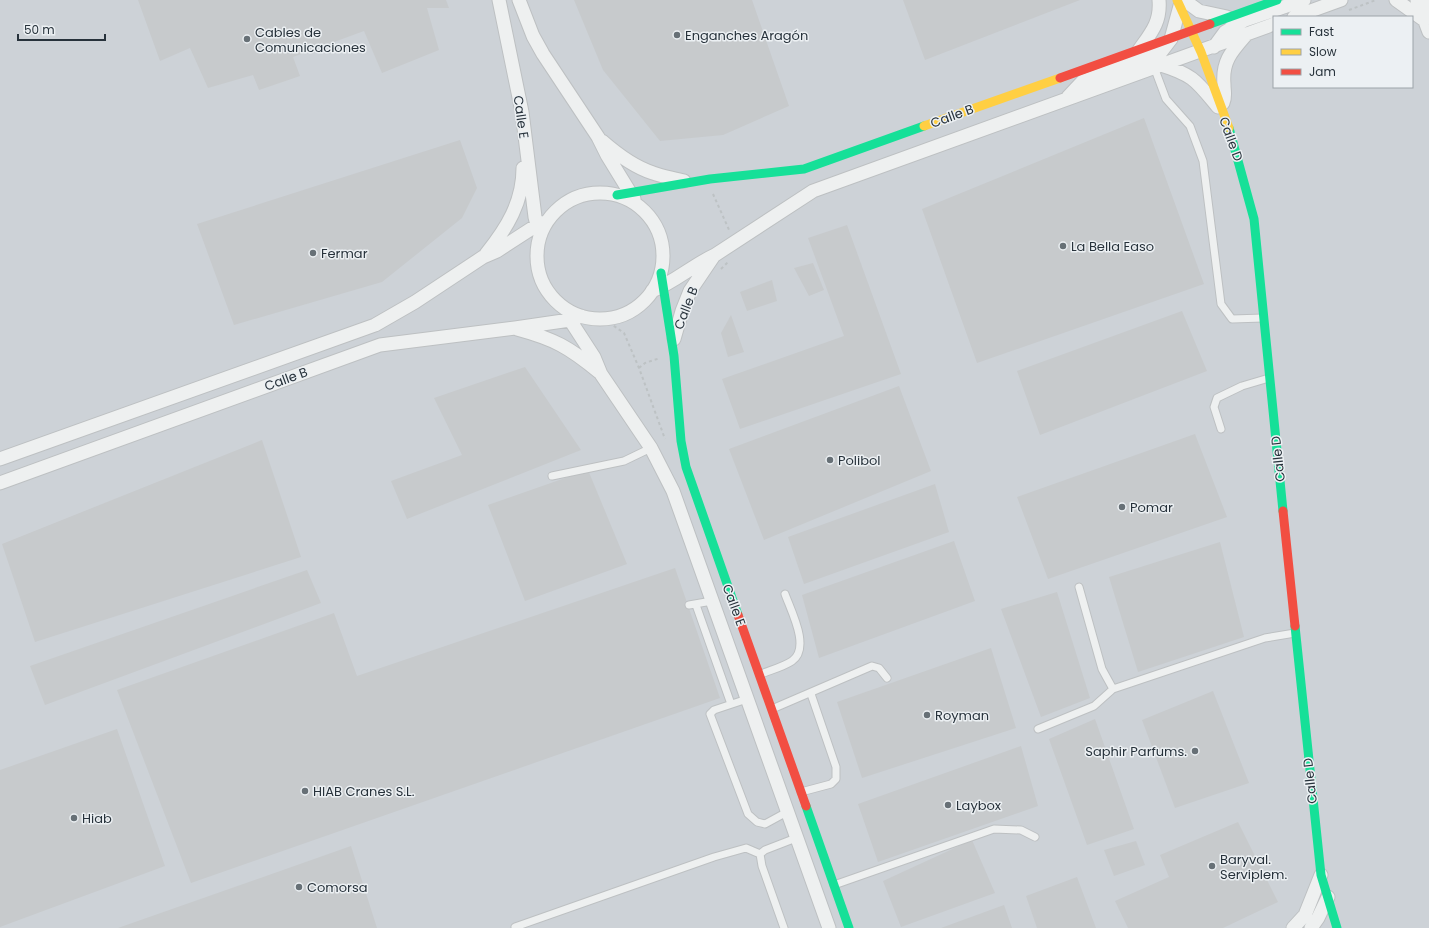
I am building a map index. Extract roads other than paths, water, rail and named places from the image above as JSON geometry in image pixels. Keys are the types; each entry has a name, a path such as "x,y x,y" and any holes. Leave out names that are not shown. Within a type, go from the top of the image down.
{"street":[{"name":"Calle E","path":"499,0 522,112 526,152 541,227"},
{"path":"519,0 533,36 543,54 598,138 630,191 636,204"},
{"path":"1139,50 1152,32 1159,17 1159,0"},
{"name":"Calle B","path":"617,195 630,191 668,188 690,183 804,169 1277,0"},
{"path":"1206,69 1214,46 1225,32 1245,20 1304,0"},
{"path":"1396,0 1424,20"},
{"path":"1417,0 1429,32"},
{"path":"1424,20 1429,0"},
{"path":"1178,4 1228,18"},
{"path":"1178,4 1191,32"},
{"path":"1067,98 1083,81 1162,52 1172,38 1178,4"},
{"path":"1298,16 1342,6"},
{"name":"Calle B","path":"658,289 701,261 715,255 813,191 1273,24"},
{"name":"Calle D","path":"1191,32 1200,51 1243,171 1254,219 1321,875 1338,928"},
{"path":"1221,111 1226,96 1224,85 1226,60 1246,34"},
{"path":"1158,66 1180,70 1194,78 1221,111"},
{"path":"598,138 621,157 640,168 662,176 690,183"},
{"name":"Calle B","path":"483,257 503,232 516,207 522,186 523,163 526,152"},
{"path":"596,193 617,195 636,204 652,220 661,240 663,251 658,289 631,311 618,316 604,319 572,315 550,295 540,277 536,255 541,227 559,206 577,196 596,193"},
{"name":"Calle B","path":"0,459 375,325 415,302 483,257 541,227"},
{"name":"Calle B","path":"673,343 682,310 690,291 715,255"},
{"name":"Calle E","path":"658,289 673,343 680,408 681,442 686,467 849,928"},
{"name":"Calle E","path":"572,315 594,357 601,374 651,448 673,491 829,928"},
{"name":"Calle B","path":"0,483 380,345 515,328 572,315"},
{"name":"Calle E","path":"515,328 557,342 578,355 601,374"},
{"path":"1293,928 1305,915 1321,875"},
{"path":"1311,928 1318,918 1328,897"}],"lane":[{"path":"1158,66 1166,99 1190,126 1203,161 1221,304 1232,319 1264,318"},
{"path":"1221,429 1214,407 1217,398 1242,386 1270,378"},
{"path":"552,476 624,461 651,448"},
{"path":"1079,587 1102,669 1113,689"},
{"path":"759,675 794,660 800,651 800,637 785,594"},
{"path":"712,601 693,605 731,704"},
{"path":"1038,729 1094,706 1113,689 1266,638 1296,633"},
{"path":"772,709 811,694 872,666 879,668 887,678"},
{"path":"801,792 831,784 836,779 836,768 811,694"},
{"path":"747,699 714,710 710,714 748,814 757,822 765,824 787,812"},
{"path":"834,885 994,830 1021,830 1035,837"},
{"path":"760,854 765,850 796,838"},
{"path":"515,927 714,857 746,848 760,854"},
{"path":"760,854 762,866 784,928"}],"place":[{"name":"Enganches Aragón","path":"677,35"},
{"name":"Cables de Comunicaciones","path":"247,39"},
{"name":"La Bella Easo","path":"1063,246"},
{"name":"Fermar","path":"313,253"},
{"name":"Polibol","path":"830,460"},
{"name":"Pomar","path":"1122,507"},
{"name":"Royman","path":"927,715"},
{"name":"Saphir Parfums.","path":"1195,751"},
{"name":"HIAB Cranes S.L.","path":"305,791"},
{"name":"Laybox","path":"948,805"},
{"name":"Hiab","path":"74,818"},
{"name":"Baryval. Serviplem.","path":"1212,866"},
{"name":"Comorsa","path":"299,887"}]}
